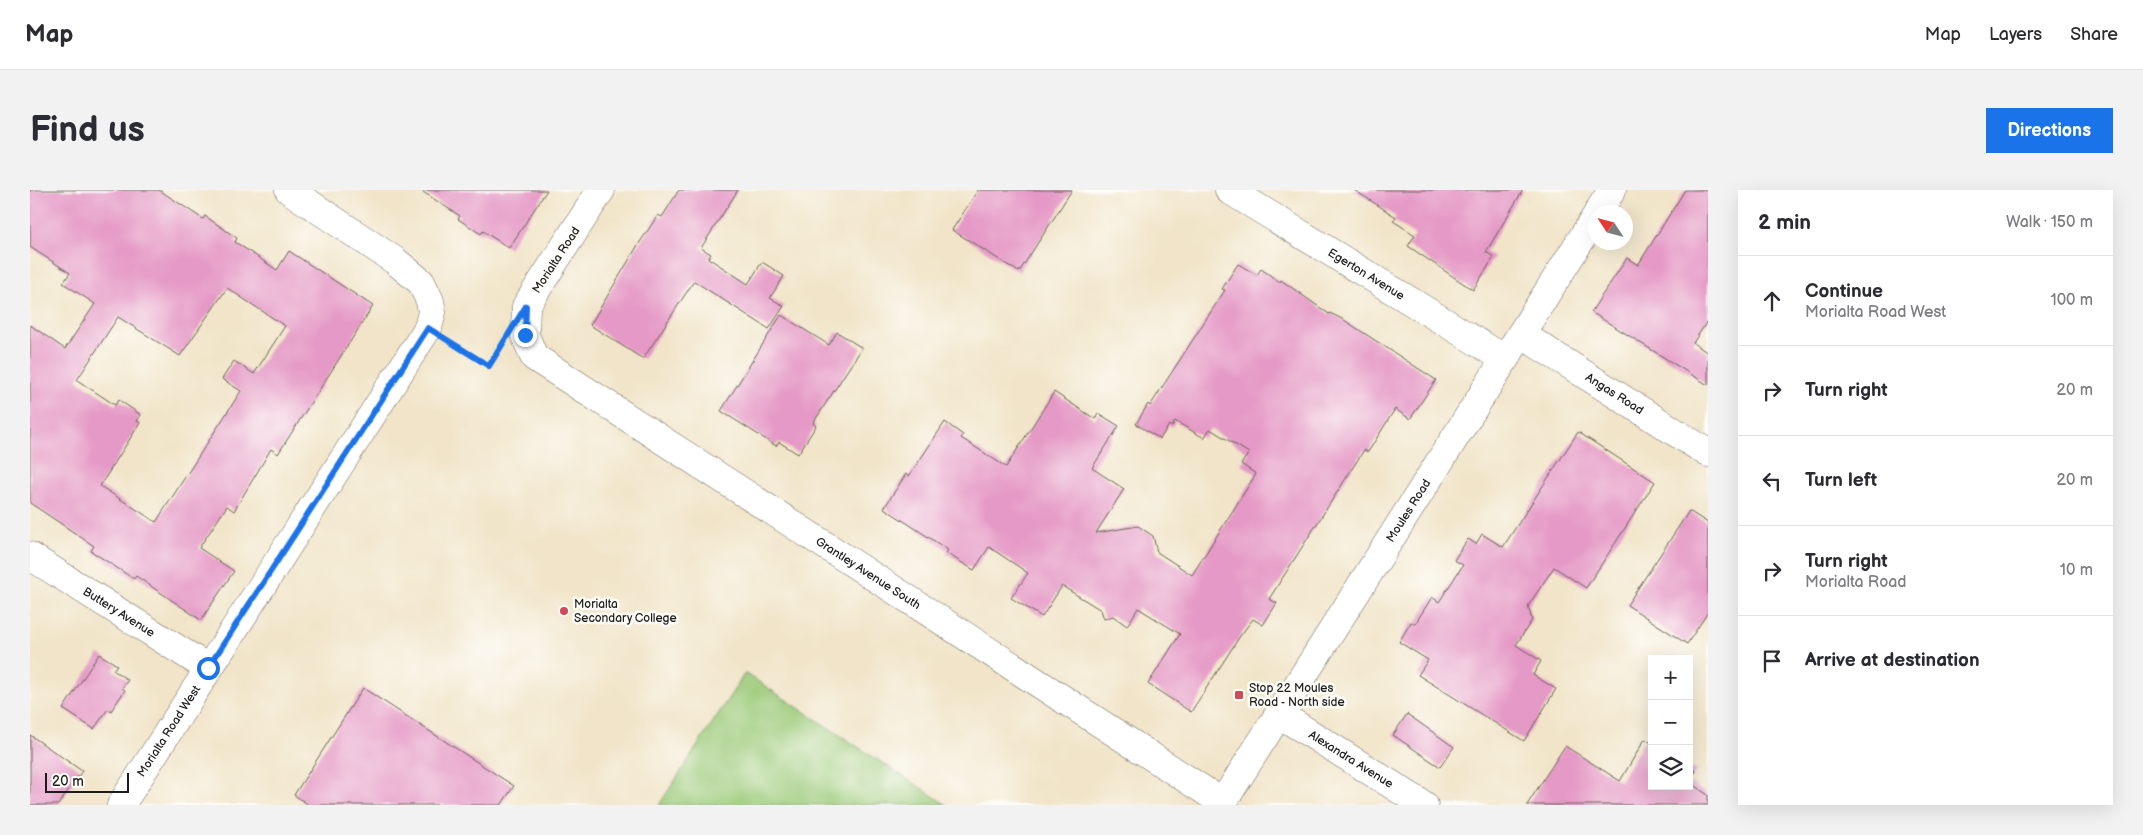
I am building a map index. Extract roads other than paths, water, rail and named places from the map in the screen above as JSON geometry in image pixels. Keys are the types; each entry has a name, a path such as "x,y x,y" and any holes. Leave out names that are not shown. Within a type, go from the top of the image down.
{"street":[{"name":"Morialta Road West","path":"121,805 428,328 432,312 430,301 421,282 394,260 289,190"},
{"name":"Morialta Road","path":"525,335 526,306 601,190"},
{"name":"Egerton Avenue","path":"1229,190 1505,359"},
{"path":"1602,205 1612,190"},
{"name":"Moules Road","path":"1222,804 1588,229"},
{"name":"Angas Road","path":"1521,334 1708,454"},
{"name":"Grantley Avenue South","path":"525,335 534,357 1222,804"},
{"name":"Buttery Avenue","path":"30,556 208,668"},
{"name":"Alexandra Avenue","path":"1279,714 1424,805"}],"place":[{"name":"Morialta Secondary College","path":"564,611"},
{"name":"Stop 22 Moules Road - North side","path":"1239,695"}]}
